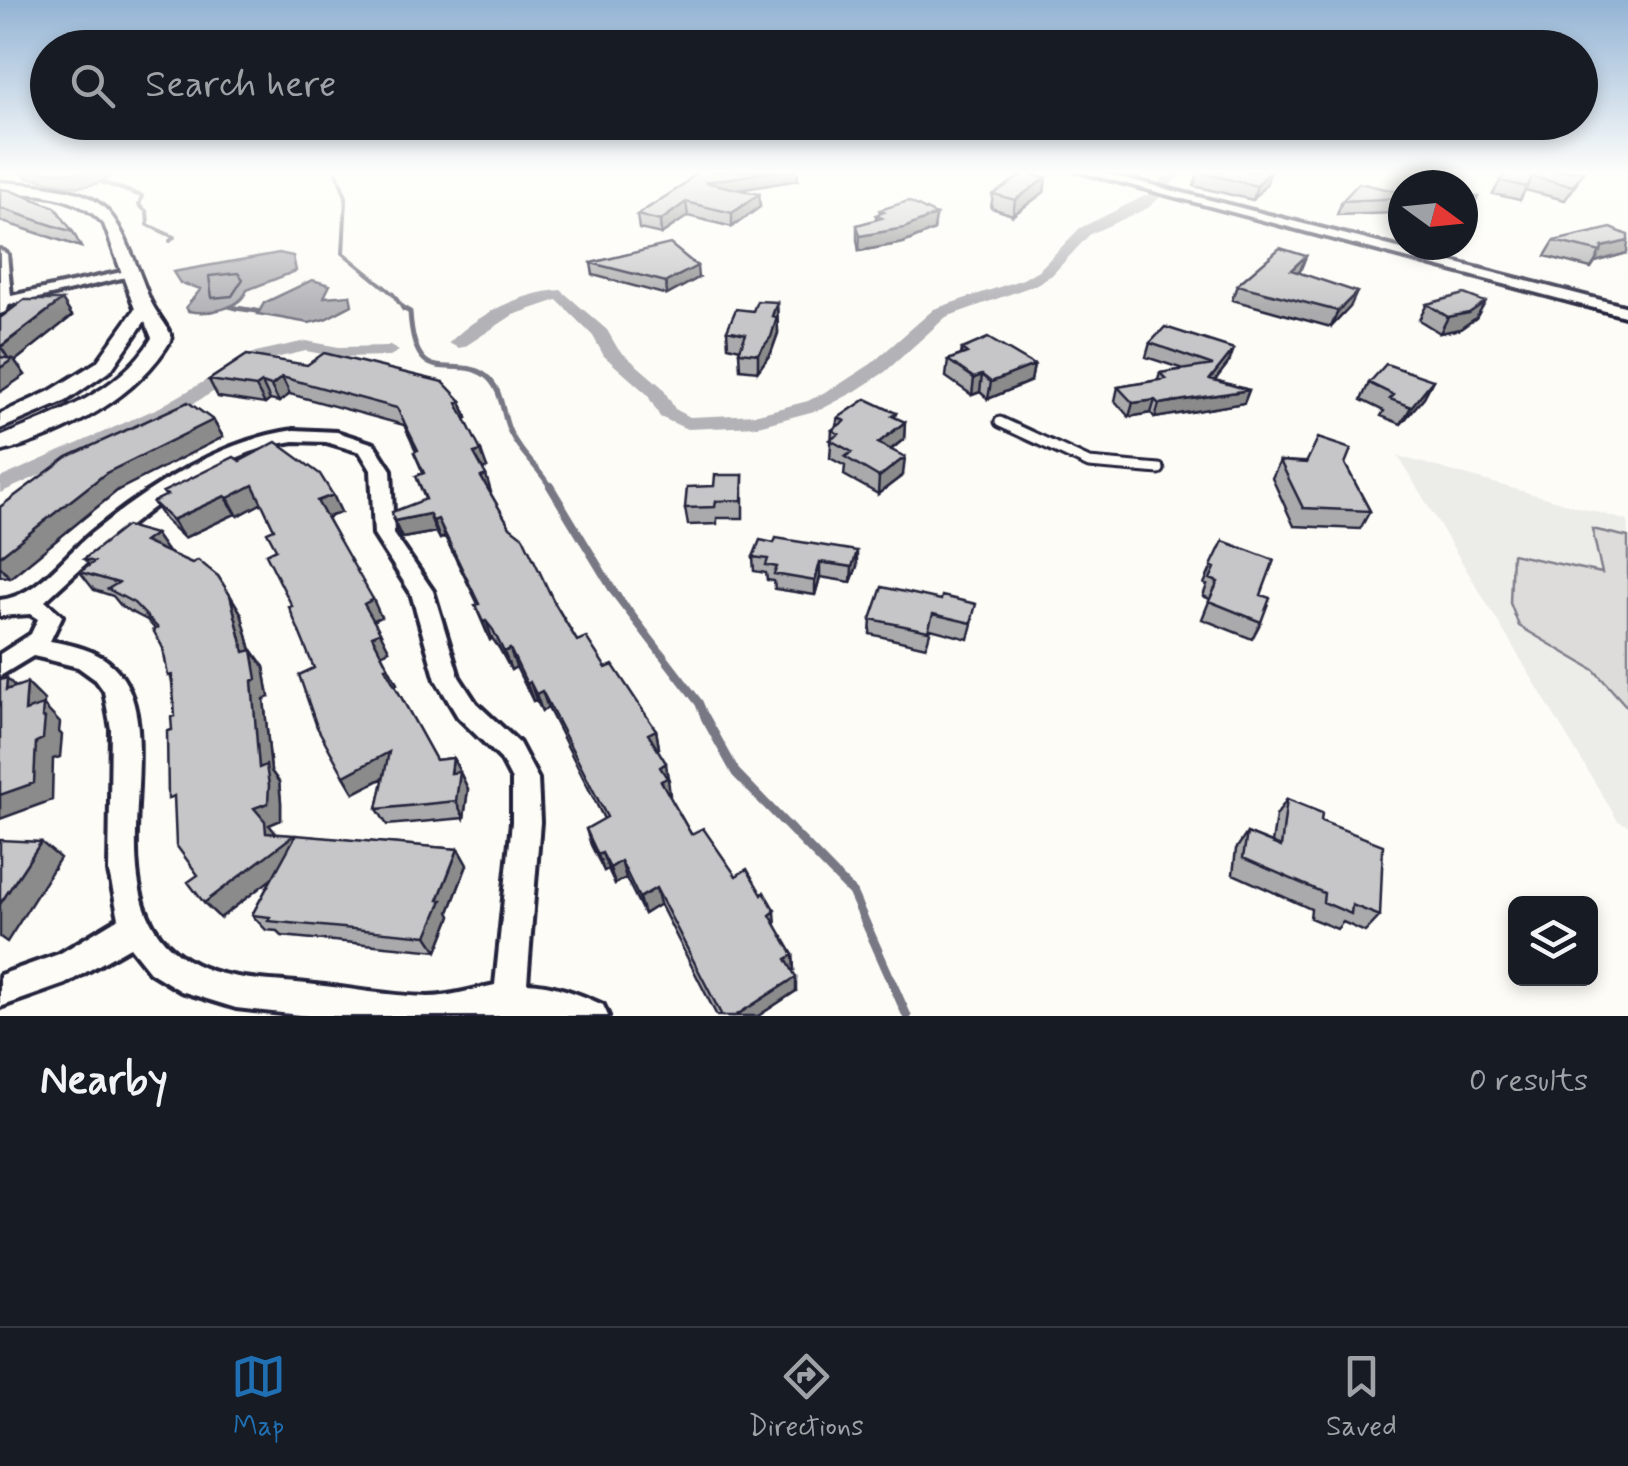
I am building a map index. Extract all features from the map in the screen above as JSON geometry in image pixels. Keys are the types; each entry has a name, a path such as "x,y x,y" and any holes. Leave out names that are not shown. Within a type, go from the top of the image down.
{"street":[{"path":"0,445 80,409 135,373 162,338 157,324 144,309 108,218"},
{"path":"1267,218 1628,312"},
{"path":"0,254 2,306 131,274"},
{"path":"0,422 58,396 104,366 144,309"},
{"path":"27,604 122,520 169,490 256,446 280,438 317,436 367,448 382,470 384,535 422,591 448,680 467,710 510,752 525,779 526,822 510,999"},
{"path":"0,608 27,604 47,610 51,616 46,632 31,647 0,666"},
{"path":"31,647 86,660 111,680 117,693 124,724 125,889 134,926 148,949 167,966 210,988 430,1013 510,999 554,1002 592,1016"},
{"path":"0,991 33,984 62,970 134,926"}],"lane":[{"path":"1000,422 1089,463 1159,469"}],"shaded area":[{"path":"1398,456 1628,521 1628,825 1618,821"},
{"path":"1592,529 1628,537 1628,708 1594,670 1519,626 1510,603 1512,554 1602,573"}],"water":[{"path":"279,253 293,256 296,271 247,290 238,302 222,309 188,311 186,307 201,289 180,283 173,272"},
{"path":"312,280 330,285 324,297 350,295 352,305 309,323 258,314 264,303"}],"building":[{"path":"32,218 63,218 73,232"},
{"path":"881,218 928,218 904,228 860,236 857,225"},
{"path":"1611,228 1628,235 1628,241 1602,247 1601,252 1554,241"},
{"path":"670,244 697,266 666,282 591,263"},
{"path":"1280,248 1306,256 1291,270 1357,292 1338,311 1237,285"},
{"path":"1464,294 1485,302 1469,313 1448,317 1427,304"},
{"path":"24,300 62,300 0,347 0,318"},
{"path":"757,301 777,302 771,337 758,354 739,352 746,334 727,330 736,309 753,311"},
{"path":"1165,327 1234,349 1210,379 1249,390 1159,404 1155,400 1133,403 1118,387 1166,379 1160,373 1213,365 1150,343"},
{"path":"988,338 1034,365 991,382 982,375 974,378 948,360 967,353 962,349"},
{"path":"324,353 443,382 461,401 457,403 481,451 474,453 486,475 481,477 510,527 523,537 577,641 586,637 606,668 613,665 656,730 648,734 666,763 660,767 667,778 661,781 691,834 703,828 736,876 747,869 762,895 764,892 775,911 770,915 793,955 786,959 796,977 735,1016 722,1016 656,888 639,898 621,861 610,868 602,853 598,855 586,829 607,817 542,691 536,694 530,682 527,684 510,649 504,652 493,630 483,622 475,605 479,604 438,519 433,521 429,514 394,521 392,512 426,499 416,476 424,473 414,452 418,450 397,408 282,377 271,386 262,383 256,387 209,380 247,355 307,365"},
{"path":"0,357 13,359 0,368"},
{"path":"1386,364 1433,380 1411,407 1390,399 1394,395 1369,383"},
{"path":"866,399 896,413 892,416 905,422 878,443 905,457 879,477 845,457 852,452 830,440 839,434 832,430 845,421 838,418"},
{"path":"188,402 213,420 106,473 0,556 0,507 67,457"},
{"path":"1318,438 1351,449 1345,464 1370,511 1303,508 1280,461 1306,463"},
{"path":"276,442 320,474 333,495 317,501 373,599 364,604 380,632 372,636 388,667 385,668 436,760 453,758 451,773 460,772 456,801 377,809 389,752 344,776 317,727 299,675 314,668 289,607 292,606 266,554 276,549 267,532 274,529 253,485 172,520 153,502 167,495 163,492 234,457 240,461"},
{"path":"715,475 743,475 742,500 716,501 715,507 685,508 687,487 714,486"},
{"path":"126,526 155,534 144,542 192,563 198,560 218,576 230,595 244,652 252,650 257,679 252,681 259,768 266,765 269,785 268,803 254,808 265,821 266,833 294,835 204,903 188,882 198,875 176,845 174,796 168,799 167,731 172,730 171,717 175,716 172,675 168,676 163,648 153,630 158,628 134,603 108,589 118,583 80,572 94,562 84,559"},
{"path":"776,538 857,551 852,567 820,562 815,581 774,574 777,567 766,565 768,559 753,557 760,540 774,543"},
{"path":"1223,541 1274,560 1261,595 1270,598 1261,622 1209,601 1218,582 1210,579 1215,568 1211,566"},
{"path":"882,587 976,604 971,623 933,614 928,631 871,619"},
{"path":"7,678 6,690 27,683 25,711 43,705 45,718 43,739 36,742 34,783 0,795 0,680"},
{"path":"1287,799 1322,813 1321,821 1383,845 1380,916 1352,905 1351,914 1323,902 1324,893 1243,858 1247,833 1281,847"},
{"path":"296,835 458,849 427,936 268,921 270,917 252,915"},
{"path":"0,840 41,842 0,904"}],"waterway":[{"path":"147,218 148,225 174,237 170,241"},
{"path":"345,218 343,253 393,294 404,310"},
{"path":"458,343 522,305 561,295 601,334 610,352 655,391 667,413 687,423 758,420 815,405 847,388 878,368 940,313 1029,282 1046,272 1085,231 1110,218"},
{"path":"230,307 252,310"},
{"path":"235,308 257,311"},
{"path":"403,308 410,312 419,354 428,362 474,370 492,381 514,440 551,489"},
{"path":"0,486 167,411 261,356 306,346 339,352 390,351"},
{"path":"550,486 614,592 699,703 706,720"},
{"path":"705,717 736,773 852,892 907,1016"}]}
